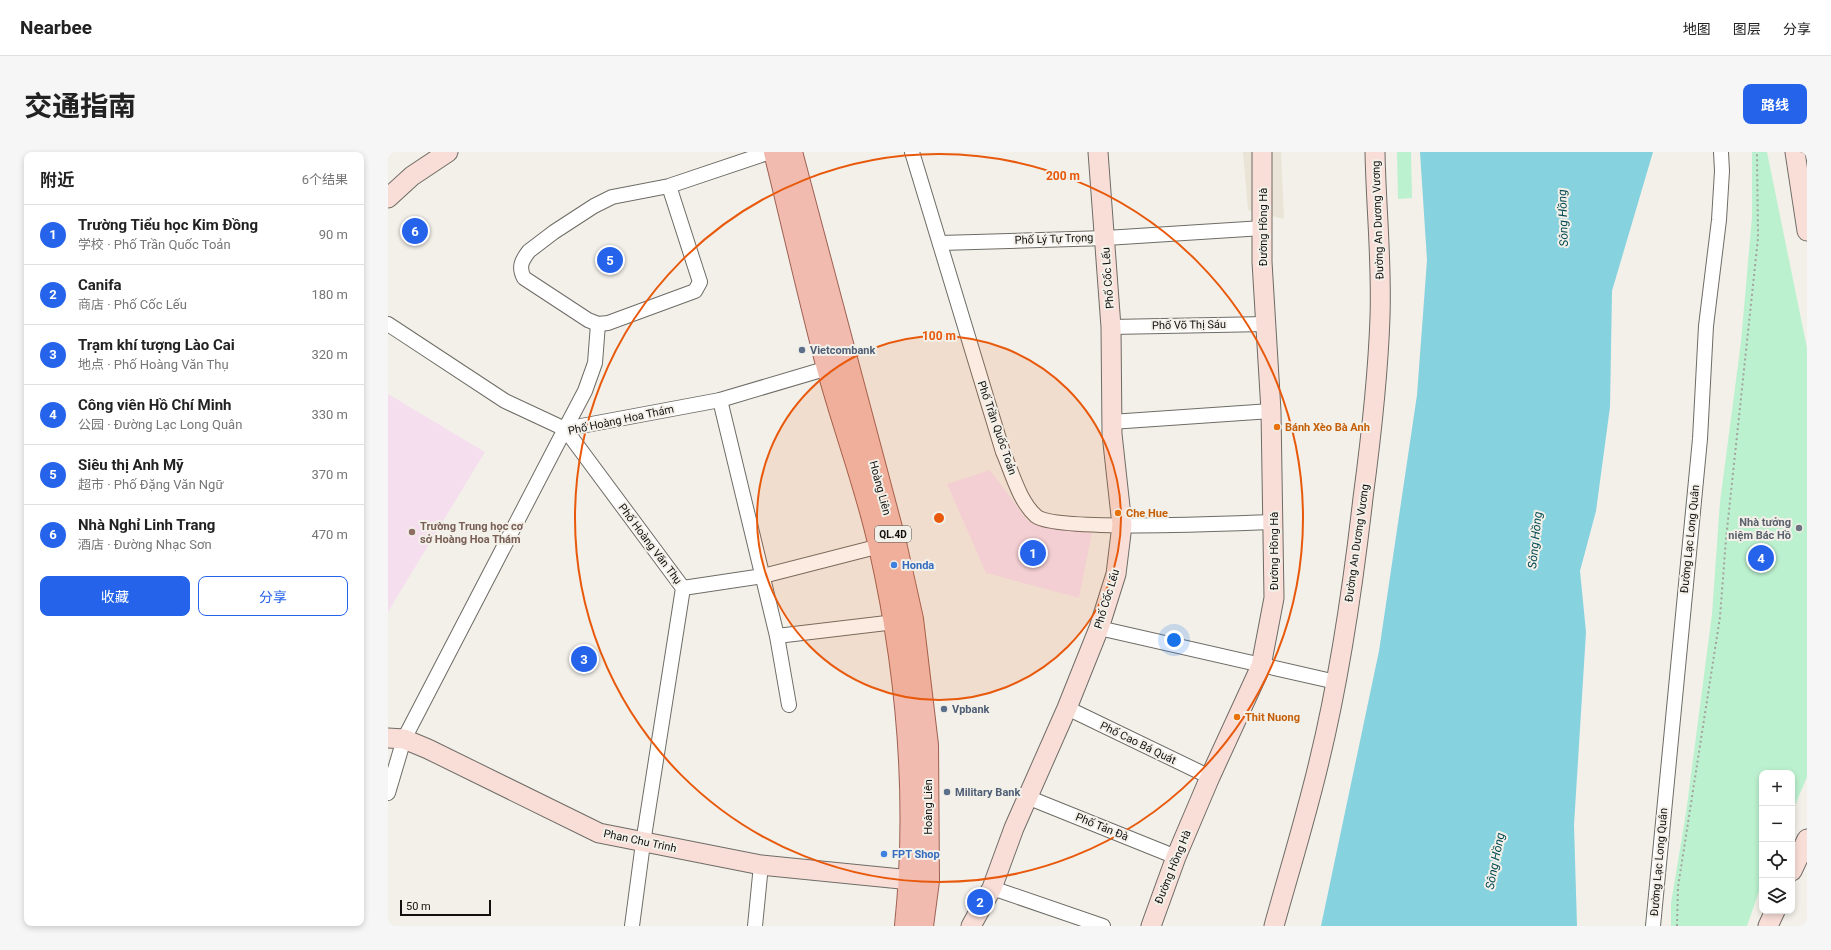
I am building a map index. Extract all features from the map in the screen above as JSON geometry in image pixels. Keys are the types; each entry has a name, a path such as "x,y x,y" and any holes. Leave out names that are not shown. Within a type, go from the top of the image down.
{"main road":[{"name":"Hoàng Liên","path":"775,152 838,366 888,544 912,619 927,745 919,881 906,926"},
{"name":"Hoàng Liên","path":"791,152 838,366"},
{"name":"Hoàng Liên","path":"888,544 895,622 910,747 922,926"}],"street":[{"path":"388,198 412,176 448,152"},
{"path":"669,186 700,282 698,287 687,294 608,324 598,324 588,320 524,278 520,270 522,260 529,251 554,232 594,206 612,197 669,186 770,152"},
{"name":"Phố Trần Quốc Toản","path":"912,152 1003,452 1022,498 1036,517 1046,521 1122,525 1274,522"},
{"name":"Phố Cốc Lếu","path":"971,926 992,888 1014,828 1067,708 1099,628 1116,574 1122,525 1111,422 1111,327 1106,238 1098,152"},
{"name":"Đường Hồng Hà","path":"1151,926 1176,857 1210,777 1261,666 1274,598 1274,522 1271,411 1267,324 1262,262 1262,152"},
{"name":"Đường An Dương Vương","path":"1274,926 1319,763 1336,682 1357,553 1375,382 1380,318 1380,266 1376,203 1376,152"},
{"name":"Đường Lạc Long Quân","path":"1653,926 1700,439 1706,326 1719,220 1722,171 1721,152"},
{"path":"1795,152 1807,231"},
{"name":"Phố Lý Tự Trọng","path":"940,243 1106,238 1263,228"},
{"name":"Phố Hoàng Văn Thụ","path":"388,324 505,402 565,429 682,588 643,843 632,926"},
{"path":"565,429 585,392 595,363 598,324"},
{"name":"Phố Võ Thị Sáu","path":"1111,327 1267,324"},
{"name":"Phố Hoàng Hoa Thám","path":"388,793 396,738 565,429 720,400 838,366"},
{"path":"720,400 777,636 789,705"},
{"path":"1111,422 1271,411"},
{"path":"682,588 763,576 888,544"},
{"path":"777,636 895,622"},
{"path":"1099,628 1336,682"},
{"name":"Phố Cao Bá Quát","path":"1067,708 1210,777"},
{"name":"Phan Chu Trinh","path":"396,738 428,749 599,833 761,866 919,881"},
{"name":"Phố Tản Đà","path":"1027,797 1176,857"},
{"path":"1795,865 1807,839"},
{"path":"755,926 761,866"},
{"path":"992,888 1103,926"},
{"path":"1768,926 1774,914"}],"path":[{"path":"1677,926 1678,887 1720,617 1726,531 1758,238 1757,152"}],"shaded area":[{"path":"1243,152 1281,152 1284,219 1248,210"},
{"name":"Trường Trung học cơ sở Hoàng Hoa Thám","path":"388,394 485,452 388,612"},
{"path":"990,470 1027,520 1092,533 1079,598 986,573 947,484"}],"green space":[{"path":"1397,152 1411,152 1412,198 1398,199"},
{"path":"1752,152 1767,152 1807,348 1807,777 1795,805 1795,770 1759,770 1759,892 1747,926 1671,926 1671,903 1686,813 1712,614 1720,502 1741,342 1752,217"}],"water":[{"name":"Sông Hồng","path":"1420,152 1653,152 1612,291 1610,407 1596,511 1580,571 1586,632 1574,825 1577,926 1321,926 1379,651 1417,395 1427,260"}],"place":[{"name":"Nhà Nghỉ Linh Trang","path":"415,231"},
{"name":"Siêu thị Anh Mỹ","path":"610,260"},
{"name":"Vietcombank","path":"802,350"},
{"name":"Bánh Xèo Bà Anh","path":"1277,427"},
{"name":"Che Hue","path":"1118,513"},
{"name":"Nhà tưởng niệm Bác Hồ","path":"1799,528"},
{"name":"Trường Trung học cơ sở Hoàng Hoa Thám","path":"412,532"},
{"name":"Trường Tiểu học Kim Đồng","path":"1033,553"},
{"name":"Công viên Hồ Chí Minh","path":"1761,558"},
{"name":"Honda","path":"894,565"},
{"name":"Trạm khí tượng Lào Cai","path":"584,659"},
{"name":"Vpbank","path":"944,709"},
{"name":"Thit Nuong","path":"1237,717"},
{"name":"Military Bank","path":"947,792"},
{"name":"FPT Shop","path":"884,854"},
{"name":"Canifa","path":"980,902"}]}
